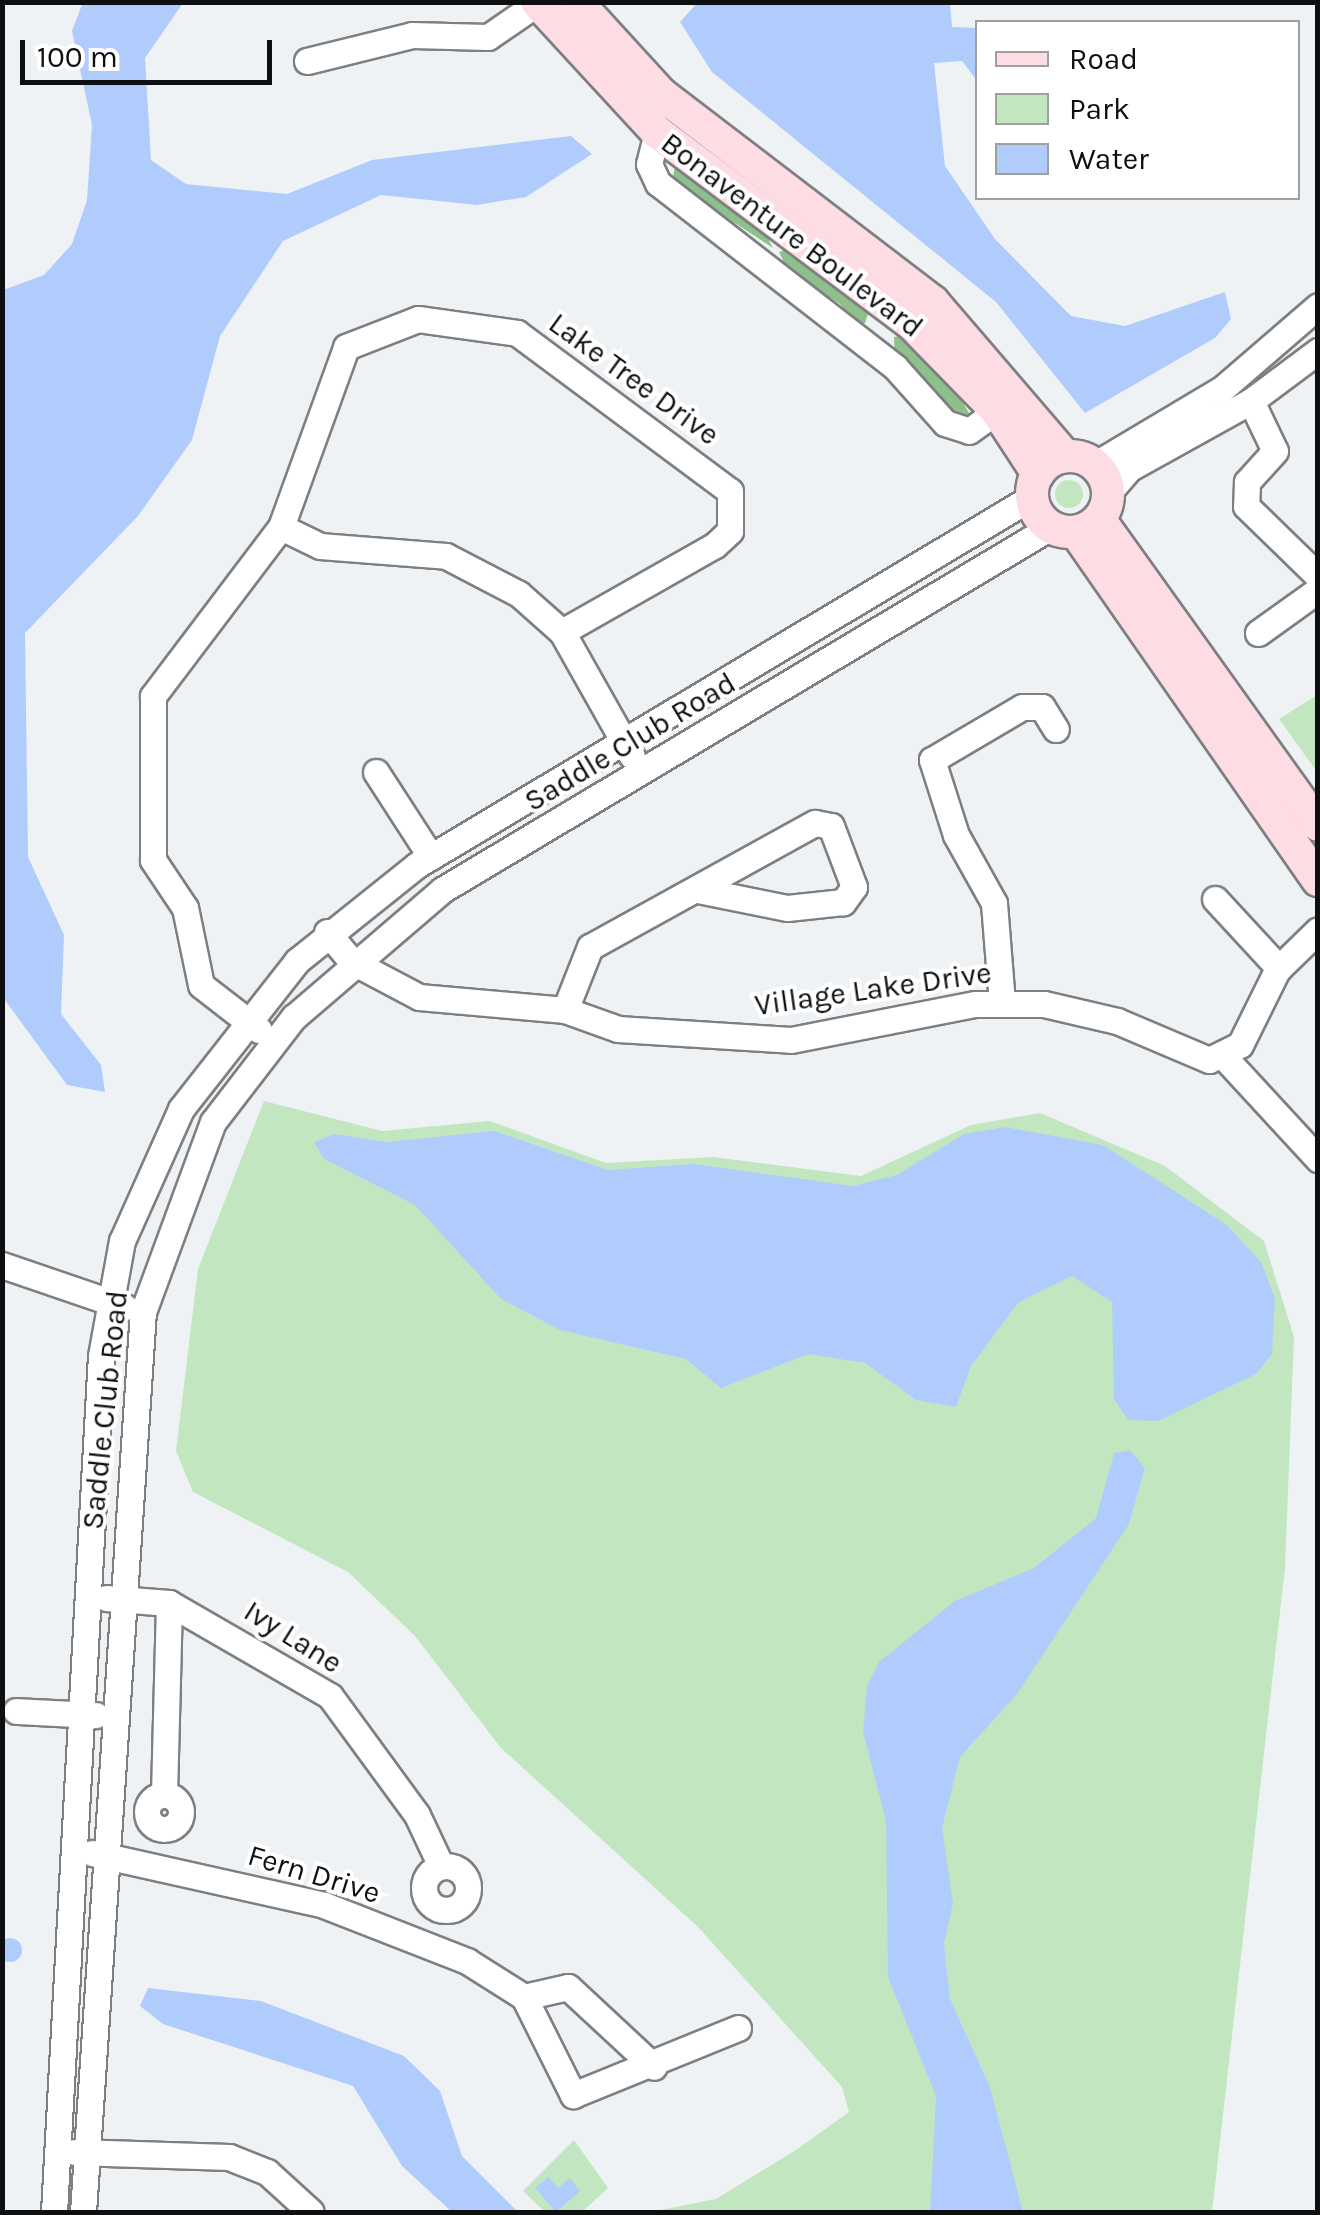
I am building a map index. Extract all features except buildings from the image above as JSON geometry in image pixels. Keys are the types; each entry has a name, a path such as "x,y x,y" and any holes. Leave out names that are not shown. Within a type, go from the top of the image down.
{"main road":[{"name":"Bonaventure Boulevard","path":"576,2 661,94 933,302 1070,495 1318,825"},
{"name":"Bonaventure Boulevard","path":"538,3 657,132 913,324 998,411 1070,495 1318,880"}],"street":[{"path":"306,62 412,35 488,38 538,3"},
{"path":"657,132 649,164 658,183 895,366 946,423 969,431 998,411"},
{"name":"Saddle Club Road","path":"86,2212 121,1599 143,1312 213,1122 276,1041 351,960 442,890 641,773 1070,495 1223,388 1318,306"},
{"name":"Lake Tree Drive","path":"276,1041 202,985 184,908 153,860 153,696 281,527 346,347 418,319 517,333 730,490 735,512 715,545 562,632"},
{"name":"Saddle Club Road","path":"54,2212 86,1598 108,1303 148,1173 246,1021 327,932 431,857 623,741 1070,495 1130,468 1252,401 1318,351"},
{"path":"1252,401 1276,448 1244,487 1246,506 1318,576"},
{"path":"281,527 320,546 446,556 518,594 562,632 641,773"},
{"path":"1258,634 1318,590"},
{"path":"1002,1003 994,903 956,835 932,760 1022,707 1042,707 1056,729"},
{"path":"376,772 431,857"},
{"path":"566,1010 590,947 824,820 854,887 843,902 787,908 698,890"},
{"path":"1215,899 1279,968"},
{"path":"1318,930 1279,968 1240,1046 1224,1057 1318,1160"},
{"name":"Village Lake Drive","path":"327,932 351,960 419,997 566,1010 618,1028 758,1041 1002,1003 1083,1011 1194,1057 1224,1057"},
{"path":"2,1265 143,1312"},
{"name":"Ivy Lane","path":"86,1598 169,1603 330,1696 417,1815 441,1866"},
{"path":"164,1794 169,1603"},
{"path":"7,1710 116,1716"},
{"name":"Fern Drive","path":"72,1852 109,1854 324,1905 467,1961 524,1996"},
{"path":"654,2067 568,1987 524,1996 574,2095 654,2067 738,2028"},
{"path":"56,2151 229,2158 267,2172 311,2212"}],"green space":[{"path":"675,166 763,229 773,248 672,182"},
{"path":"788,249 870,308 865,323 858,328 840,304 788,271 779,252"},
{"path":"902,336 945,374 971,416 962,419 895,360 894,337"},
{"path":"1069,480 1079,484 1083,494 1079,504 1069,508 1059,504 1055,494 1059,484"},
{"path":"1317,695 1317,772 1279,719"},
{"path":"264,1101 382,1131 490,1121 606,1163 713,1157 861,1176 971,1125 1040,1113 1165,1166 1264,1241 1294,1337 1285,1568 1212,2212 650,2212 716,2199 796,2150 849,2112 842,2087 698,1927 501,1748 415,1636 348,1572 193,1492 176,1451 198,1269"},
{"path":"574,2140 608,2188 582,2212 545,2212 523,2191"}],"water":[{"path":"83,2 183,3 145,58 151,160 186,184 287,194 372,160 571,136 592,154 526,197 477,205 381,195 283,241 220,336 192,440 138,516 25,633 28,857 64,935 61,1014 101,1065 105,1092 67,1085 2,996 3,290 44,275 72,244 87,200 92,125 72,31"},
{"path":"698,2 950,3 952,27 975,28 975,78 962,61 934,63 945,166 995,239 1071,316 1125,326 1225,292 1231,319 1215,338 1085,413 996,302 712,72 680,22"},
{"path":"1005,1127 1103,1145 1227,1225 1261,1262 1275,1298 1272,1354 1256,1374 1158,1421 1128,1420 1114,1399 1112,1302 1072,1276 1019,1302 971,1366 956,1407 916,1400 865,1363 808,1354 721,1388 686,1359 560,1330 501,1299 415,1205 324,1159 314,1142 334,1134 387,1142 494,1131 608,1170 694,1164 853,1186 897,1175 964,1134"},
{"path":"1130,1450 1145,1468 1129,1524 1017,1694 960,1757 942,1828 953,1903 944,1944 950,1999 990,2087 1023,2212 930,2212 936,2096 888,1977 886,1821 863,1732 867,1686 879,1662 955,1601 1034,1568 1096,1518 1114,1453"},
{"path":"6,1939 14,1939 21,1946 21,1954 14,1961 6,1961 -1,1954 -1,1946"},
{"path":"148,1988 261,2001 404,2056 440,2091 462,2156 518,2212 452,2212 402,2166 353,2086 163,2024 140,2006"},
{"path":"548,2177 558,2188 570,2178 580,2191 556,2212 535,2188"}]}
